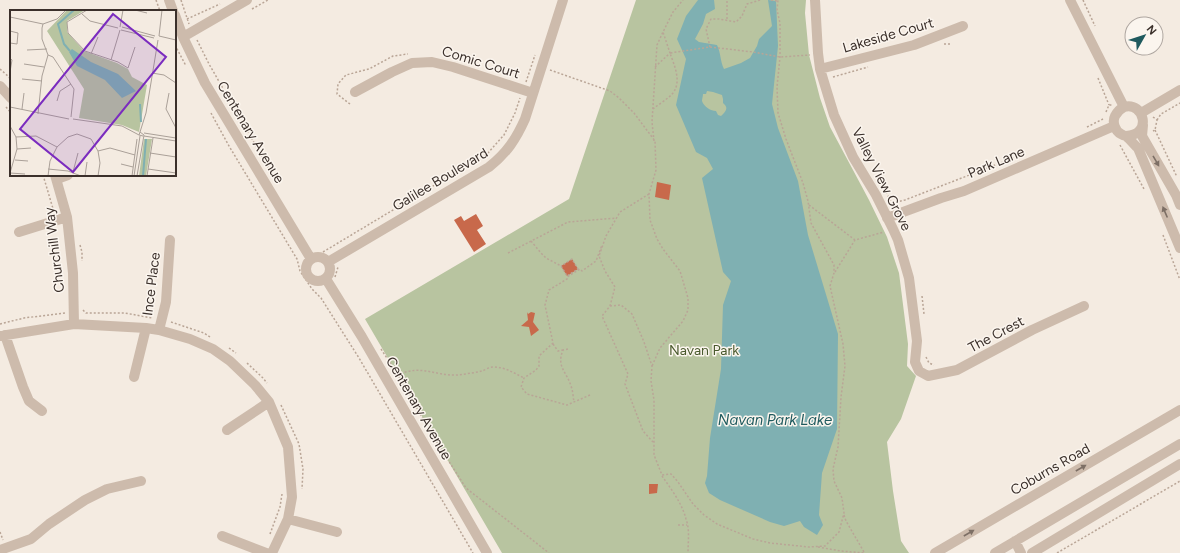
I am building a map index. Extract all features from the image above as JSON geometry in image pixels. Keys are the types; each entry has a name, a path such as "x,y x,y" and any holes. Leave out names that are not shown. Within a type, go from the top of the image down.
{"street":[{"path":"169,0 173,10"},
{"path":"183,37 247,0"},
{"name":"Galilee Boulevard","path":"331,260 489,167 501,158 519,134 525,119 563,0"},
{"name":"Valley View Grove","path":"815,0 818,54 825,67 834,115 850,150 888,218 898,240 909,278 916,341 915,362 919,371"},
{"path":"1070,0 1122,104 1143,111 1180,90"},
{"name":"Centenary Avenue","path":"176,18 183,37 205,83 315,256"},
{"name":"Lakeside Court","path":"825,67 914,45 963,26"},
{"name":"Comic Court","path":"355,92 412,63 432,62 453,67 533,94"},
{"path":"0,86 10,97"},
{"path":"1122,104 1115,114 1112,128 1128,138 1138,148 1180,248"},
{"path":"1143,111 1143,130 1146,145 1176,195 1180,205"},
{"name":"Park Lane","path":"888,218 964,191 1112,128"},
{"path":"1128,138 1143,130"},
{"name":"Churchill Way","path":"56,177 67,217 74,273 78,311 74,324"},
{"path":"19,232 67,217"},
{"name":"Ince Place","path":"159,330 166,302 170,240"},
{"path":"315,256 331,260 330,279 319,282 308,277 306,273 306,265 315,256"},
{"name":"Centenary Avenue","path":"330,279 487,553"},
{"name":"The Crest","path":"919,371 928,376 957,370 1032,330 1084,306"},
{"path":"42,411 29,401 3,335 74,324 146,328 159,330 190,339 213,349 230,361 269,402 288,447 292,497 288,519 272,553"},
{"path":"134,377 146,328"},
{"path":"227,430 269,402"},
{"name":"Coburns Road","path":"935,553 1180,410"},
{"path":"995,553 1180,444"},
{"path":"1032,553 1180,464"},
{"path":"0,550 31,539 49,524 85,500 107,489 141,481"},
{"path":"288,519 337,532"},
{"path":"222,536 266,553"},
{"path":"1015,541 1021,553"}],"path":[{"path":"156,0 160,10"},
{"path":"181,0 187,19 209,64 272,175"},
{"path":"683,0 673,12 657,45 652,122 656,170 649,194 650,220 653,230 663,249 680,271 688,298 688,310 683,321 660,348 652,366 650,381 654,400 654,455 662,475 681,505 686,519 688,553"},
{"path":"710,48 706,29 711,19 736,22 742,16 748,4 760,0"},
{"path":"771,0 778,0 777,10 780,23 780,56 777,87 778,113 786,139 803,183 812,223 834,266 834,273"},
{"path":"727,1 727,21"},
{"path":"187,19 223,2"},
{"path":"653,110 674,92 677,81 676,69 663,32"},
{"path":"176,47 185,66"},
{"path":"655,67 670,53 710,48 780,56 818,54"},
{"path":"315,256 488,154 504,134 515,113 536,52"},
{"path":"542,67 610,92 619,98 634,113 654,141"},
{"path":"825,67 833,77"},
{"path":"0,69 10,79"},
{"path":"1180,103 1161,114 1157,120 1155,130 1180,182"},
{"path":"1106,112 1109,105 1122,104"},
{"path":"1143,111 1157,120"},
{"path":"211,112 229,146 297,259 300,271 321,298 359,358 473,553"},
{"path":"1082,129 1103,118 1108,122 1112,128 1113,138 1122,147 1145,190"},
{"path":"1143,130 1155,130"},
{"path":"1122,147 1128,138"},
{"path":"892,202 905,200 1024,154"},
{"path":"43,176 51,198 56,221"},
{"path":"884,189 897,214"},
{"path":"531,240 546,258 561,266 567,276 580,269 582,271 596,261 606,236 620,212 649,194"},
{"path":"809,205 856,240"},
{"path":"508,253 568,222 617,218"},
{"path":"864,553 846,521 842,498 834,481 833,469 838,447 841,397 845,366 843,344 830,286 834,273 856,240 893,229"},
{"path":"1162,230 1180,280"},
{"path":"606,236 599,256 605,271 615,287 610,306 602,316 628,374 625,384 643,431 654,443"},
{"path":"80,245 82,252 82,266"},
{"path":"561,266 572,259 578,269 576,271"},
{"path":"330,279 338,264 331,260"},
{"path":"568,349 558,351 553,343 545,305 549,290 567,279 570,274"},
{"path":"921,292 924,314"},
{"path":"78,311 82,305"},
{"path":"610,306 621,305 632,314 652,366"},
{"path":"0,324 24,318 78,311 86,313 125,313 175,323 210,336"},
{"path":"553,343 539,356 539,366 536,370 524,378 521,387 527,394 567,405 590,395"},
{"path":"378,345 398,375 429,430 466,488 549,553"},
{"path":"227,347 238,355"},
{"path":"563,350 560,358 562,369 571,385 574,402"},
{"path":"926,351 926,358 929,363 934,366"},
{"path":"243,359 267,383"},
{"path":"398,375 407,370 424,370 455,375 483,371 492,367 509,370 524,378"},
{"path":"279,400 299,444 303,469 301,492"},
{"path":"662,475 671,474 693,504 704,515 717,524 758,540 770,543 809,547 825,546 840,532 844,513"},
{"path":"1057,553 1180,481"},
{"path":"269,537 280,507 282,493"},
{"path":"678,525 687,524"},
{"path":"816,546 864,553"}],"green space":[{"name":"Navan Park","path":"636,0 806,0 805,13 809,55 820,98 830,127 887,237 899,273 908,344 907,366 916,376 901,419 887,442 901,541 909,553 502,553 365,319 569,199"}],"water":[{"name":"Navan Park Lake","path":"698,0 714,0 715,9 706,14 703,24 695,39 699,42 717,45 724,69 750,58 759,39 772,26 768,0 776,1 778,46 772,104 778,128 798,181 808,235 838,334 837,429 822,473 819,515 823,525 817,535 804,527 800,521 784,526 770,522 720,500 709,493 705,483 707,476 710,438 721,369 723,305 731,281 723,272 702,178 713,169 707,158 696,152 676,105 686,59 677,39 686,16","holes":["707,91 722,95 723,103 726,106 725,111 721,116 718,115 716,111 706,107 702,101 703,94 706,94"]}],"building":[{"path":"657,182 671,185 669,200 655,197"},
{"path":"476,214 483,226 477,230 486,244 474,252 454,220 461,216 464,221"},
{"path":"572,259 578,269 567,276 561,266"},
{"path":"527,312 528,314 531,312 535,313 533,322 539,330 531,336 529,327 521,326 528,320"},
{"path":"649,484 658,484 657,493 649,494"}]}
